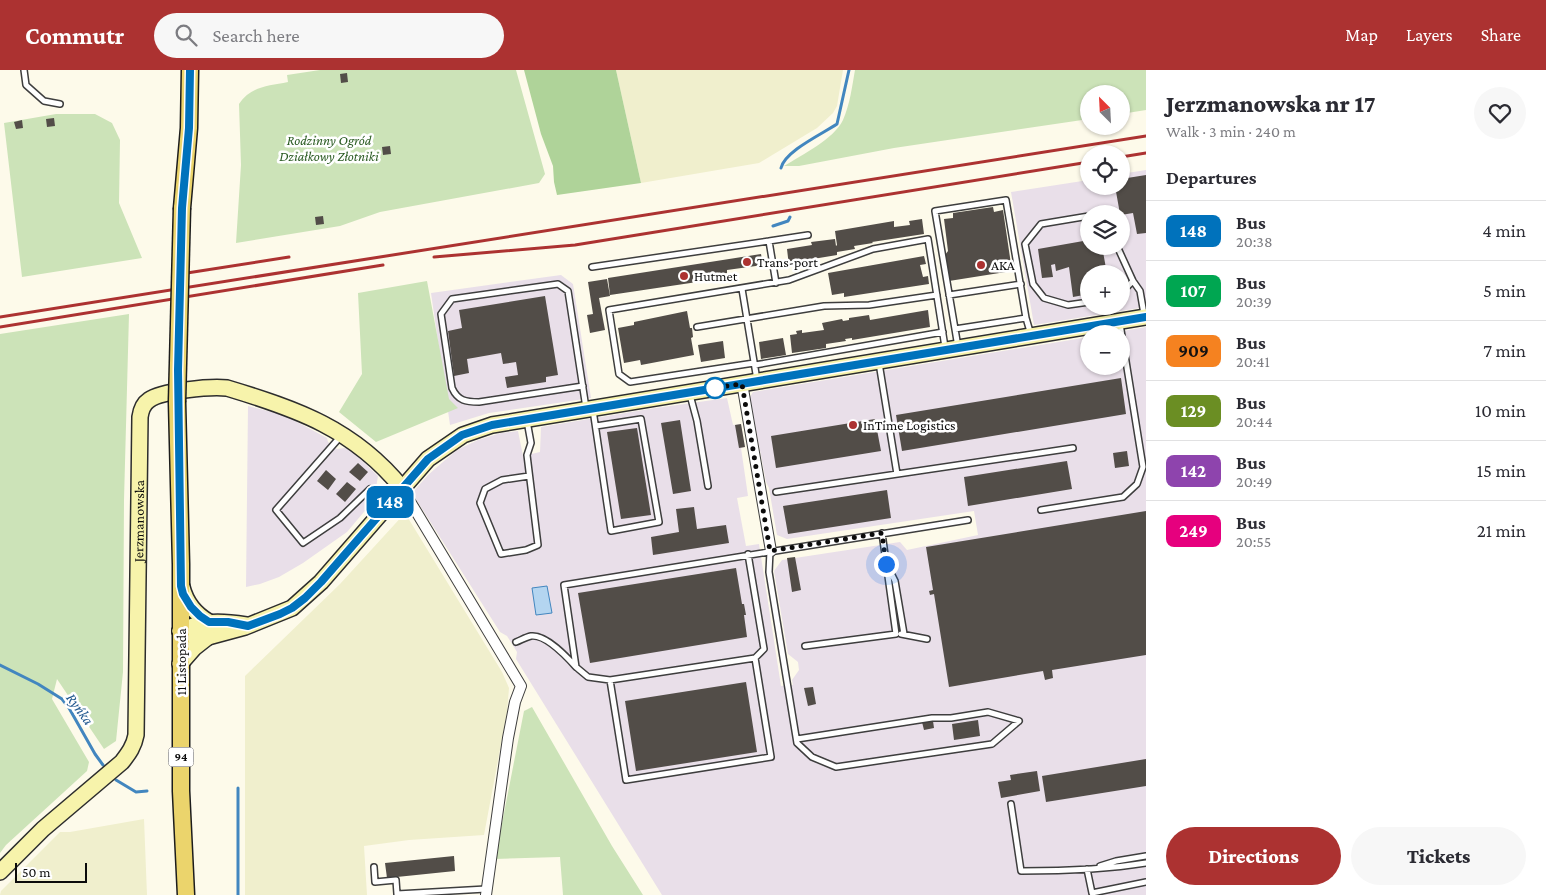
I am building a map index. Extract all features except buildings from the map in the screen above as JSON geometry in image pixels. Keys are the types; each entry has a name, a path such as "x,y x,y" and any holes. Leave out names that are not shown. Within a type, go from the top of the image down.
{"main road":[{"name":"11 Listopada","path":"186,895 181,791 181,586 177,417 182,208 189,128 190,70"}],"street":[{"path":"180,631 191,635 208,637 248,626 292,608 321,582 428,459 462,435 492,425 1145,317"},
{"path":"742,384 770,551"},
{"name":"Jerzmanowska","path":"0,872 43,829 110,772 131,751 136,735 140,417 145,404 152,398 160,396 198,389 227,388 298,412 342,434 367,454 402,488"},
{"path":"402,488 521,686 515,702 508,738 486,892"},
{"path":"181,586 183,594 191,607 209,622"},
{"path":"180,631 196,624 209,622 228,622 248,626"},
{"path":"180,664 194,648 208,637"}],"lane":[{"path":"24,70 26,85 44,101 60,104"},
{"path":"952,349 955,329 935,210 1006,200 1026,318 1031,335"},
{"path":"1080,218 1041,224 1025,244 1033,284 1044,298 1068,305 1080,303"},
{"path":"592,267 808,235"},
{"path":"943,332 754,364 630,382 620,374 609,310 776,283 873,249 928,239 943,332 952,349"},
{"path":"769,241 776,283"},
{"path":"1122,255 1133,281 1140,291 1145,317"},
{"path":"1130,284 1133,281"},
{"path":"583,386 479,402 460,400 452,388 441,314 452,299 558,284 568,292 583,386 596,426 611,531 659,522 641,419 596,426"},
{"path":"949,295 1021,284"},
{"path":"742,289 757,381"},
{"path":"697,327 824,306 869,305 937,295"},
{"path":"955,329 1026,318"},
{"path":"1041,510 1123,497 1137,484 1143,467 1120,321"},
{"path":"878,360 897,474"},
{"path":"690,392 708,486"},
{"path":"527,418 531,443 526,455 529,476 538,545 526,550 501,554 480,503 485,489 502,480 529,476"},
{"path":"342,434 276,510 303,543 340,518 370,489"},
{"path":"776,492 1073,448"},
{"path":"576,667 564,585 968,520"},
{"path":"882,533 896,634"},
{"path":"770,551 769,572 797,743 812,756 836,767 992,744 1019,721 988,712 951,718 932,718 797,739"},
{"path":"516,642 532,636 539,637 562,652 588,677 610,680 755,658 764,649 748,554"},
{"path":"886,564 895,580 904,634"},
{"path":"805,646 896,634 927,639"},
{"path":"610,680 626,780 771,757 755,658"},
{"path":"1010,804 1021,871 1120,868 1146,863"},
{"path":"1090,869 1116,861 1146,856"},
{"path":"374,867 375,882 396,880 397,894 486,892"},
{"path":"1090,869 1090,894 1146,882"}],"shaded area":[{"path":"1146,170 1146,307 1130,310 1130,265 1080,265 1080,315 1096,315 1034,325 1011,192 1080,181 1080,195 1130,195 1130,173"},
{"path":"561,275 573,284 591,398 489,413 450,425 431,293"},
{"path":"1146,327 1146,895 662,895 516,659 517,652 507,636 500,632 412,493 428,475 457,450 478,440 501,433 518,431 523,456 540,452 541,427 727,398 733,425 741,424 745,447 741,448 748,496 737,498 746,546 759,544 781,686 793,685 792,680 799,670 798,662 788,654 774,571 782,560 900,542 907,550 978,535 974,511 787,539 777,535 750,397 753,392 1080,338 1080,375 1130,375 1130,330"},
{"path":"248,406 284,415 327,438 328,442 337,449 345,448 352,451 378,476 374,500 347,532 303,563 279,577 246,587"}],"green space":[{"name":"Rodzinny Ogród Działkowy Złotniki","path":"320,70 516,70 545,174 539,183 380,212 340,226 236,243 241,165 239,104 255,90 288,82 287,75"},
{"path":"524,70 616,70 641,183 557,195 553,166 541,134"},
{"path":"616,70 843,70 837,106 833,113 817,128 759,163 641,183"},
{"path":"855,70 1146,70 1146,110 1130,113 1130,85 1080,85 1080,120 894,148 799,166 784,166 833,134 843,120 851,95"},
{"path":"56,114 95,114 112,123 120,140 119,203 142,258 22,277 4,123"},
{"path":"427,281 449,399 458,408 376,442 339,412 362,374 358,293"},
{"path":"129,314 124,500 123,672 116,741 104,749 57,679 52,699 89,762 87,771 6,845 0,853 0,334"},
{"path":"405,513 502,672 509,688 507,712 484,835 409,840 364,846 367,895 245,895 245,676 340,584"},
{"path":"532,707 612,846 643,895 563,895 560,857 495,859 524,711"},
{"path":"144,819 147,895 0,895 1,891 60,832 70,832"}],"water":[{"path":"547,586 552,613 536,615 532,588"}],"waterway":[{"path":"781,168 789,155 837,124 849,70"},
{"path":"773,226 788,221 790,217"},
{"name":"Ryńka","path":"0,665 38,684 62,699 103,765"},
{"name":"Ryńka","path":"116,780 136,792 147,791"},
{"name":"Ryńka","path":"238,788 238,895"}],"railway":[{"path":"0,317 1146,136"},
{"path":"1130,156 1146,153"},
{"path":"434,257 575,245 1080,163"},
{"path":"187,273 289,257"},
{"path":"0,327 383,265"}],"bus line":[{"name":"148","path":"190,70 189,128 182,208 178,370 179,529 181,586 183,594 191,607 209,622 228,622 248,626 292,608 321,582 428,459 462,435 492,425 1146,317"}],"place":[{"name":"Trans-port","path":"747,262"},
{"name":"AKA","path":"981,265"},
{"name":"Hutmet","path":"684,276"},
{"name":"InTime Logistics","path":"853,425"}],"route":[{"path":"715,388 712,388 742,384 770,551 882,533 886,564"}]}
